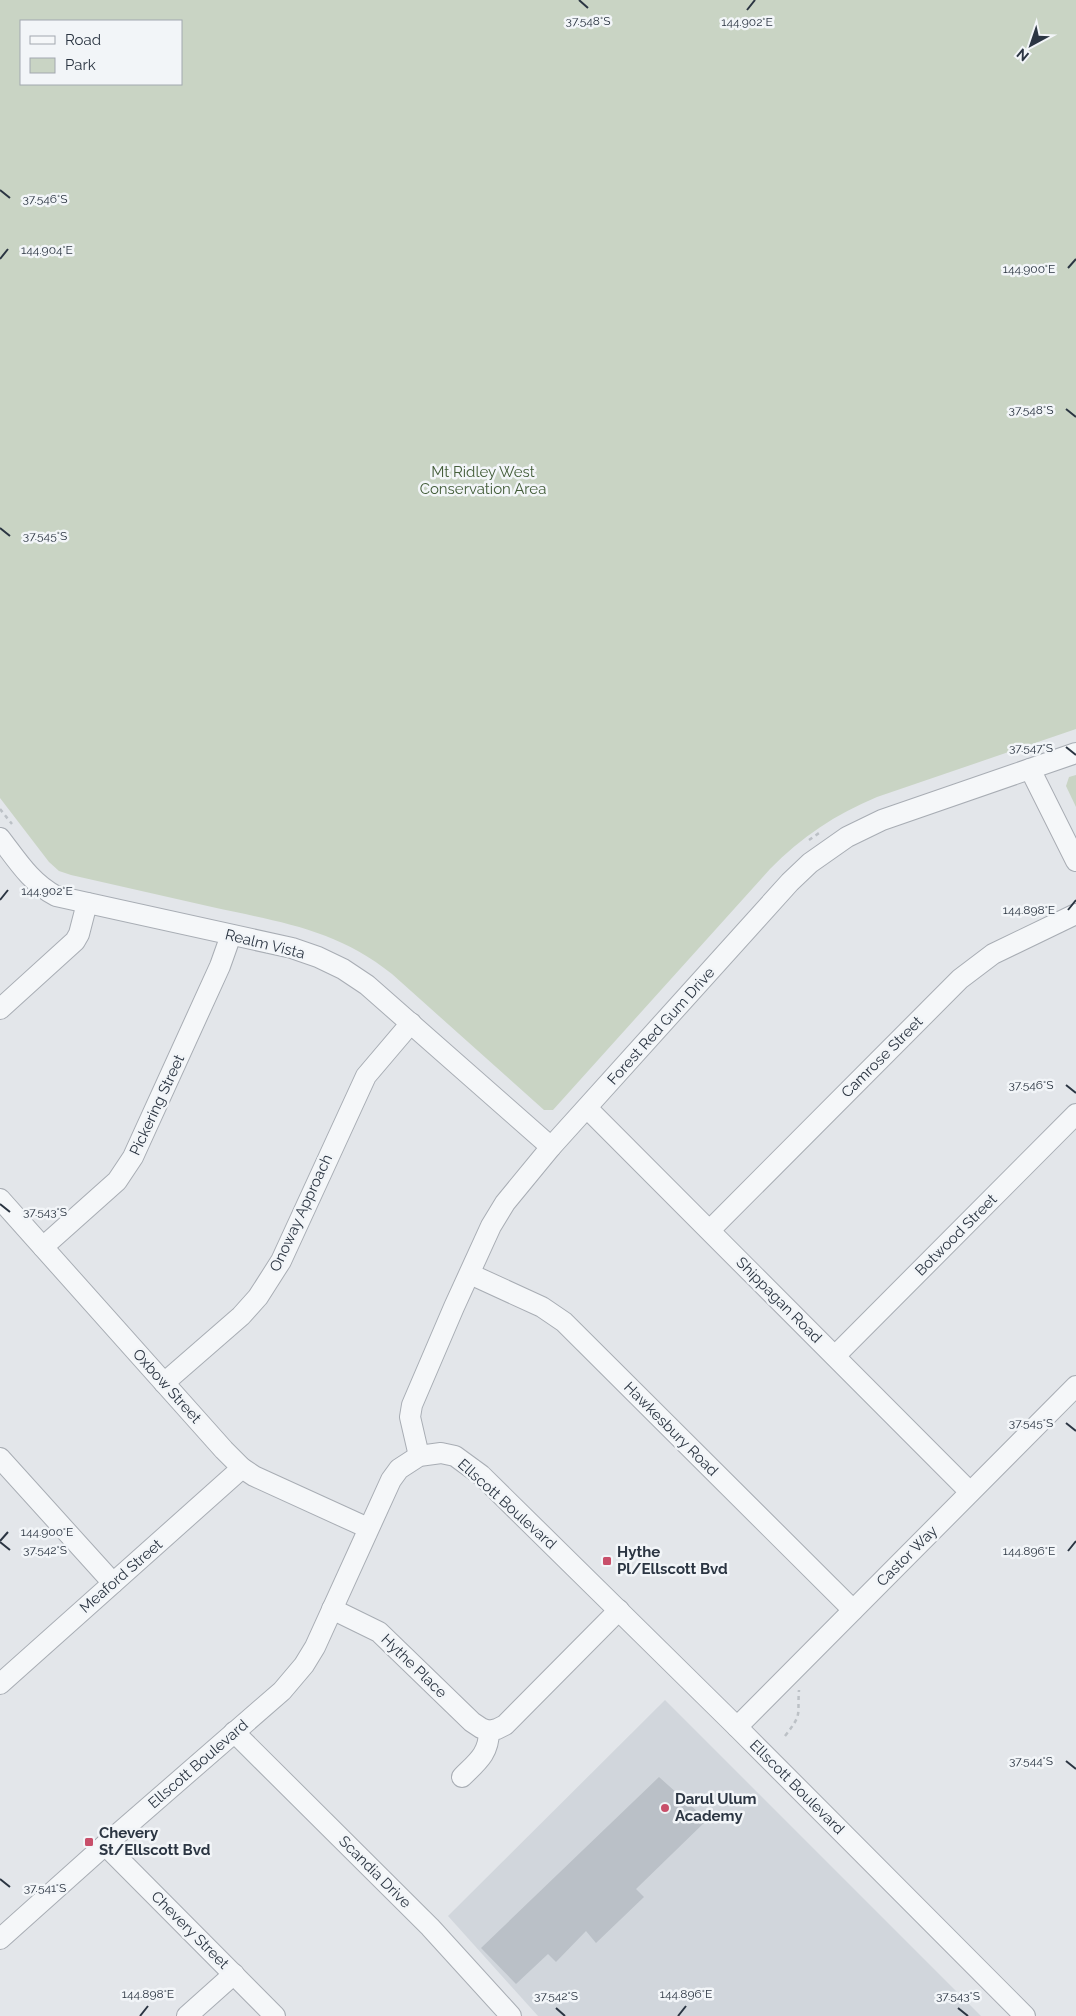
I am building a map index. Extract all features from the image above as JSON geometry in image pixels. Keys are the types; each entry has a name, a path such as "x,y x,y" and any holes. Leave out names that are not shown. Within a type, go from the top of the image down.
{"street":[{"name":"Forest Red Gum Drive","path":"419,1456 410,1417 412,1405 491,1226 505,1203 551,1147 783,890 810,863 847,837 882,820 1076,753"},
{"path":"1030,769 1076,861"},
{"name":"Realm Vista","path":"8,833 33,880 44,890 56,896 292,948 343,969 367,985 551,1147"},
{"path":"0,1009 75,941 79,934 87,903"},
{"name":"Camrose Street","path":"710,1230 960,979 993,954 1076,914"},
{"name":"Pickering Street","path":"43,1247 117,1181 133,1157 220,966 231,935"},
{"name":"Onoway Approach","path":"164,1384 241,1316 258,1297 281,1261 366,1076 411,1023"},
{"name":"Shippagan Road","path":"587,1108 970,1492"},
{"name":"Botwood Street","path":"835,1356 1076,1114"},
{"name":"Oxbow Street","path":"0,1199 164,1384 242,1468 273,1486 368,1528"},
{"name":"Hawkesbury Road","path":"470,1274 542,1307 564,1322 852,1610"},
{"name":"Castor Way","path":"737,1727 1076,1386"},
{"name":"Ellscott Boulevard","path":"3,1931 105,1845 282,1691 293,1679 315,1647 391,1480 404,1466 419,1456 441,1453 455,1456 465,1462 619,1610 1025,2016"},
{"name":"Meaford Street","path":"0,1684 242,1468"},
{"path":"4,1470 113,1583"},
{"name":"Hythe Place","path":"332,1609 379,1632 472,1722 489,1731"},
{"path":"462,1777 486,1750 489,1743 489,1731 497,1730 505,1725 619,1610"},
{"name":"Scandia Drive","path":"234,1732 430,1927 511,2016"},
{"name":"Chevery Street","path":"105,1845 275,2016"},
{"path":"187,2016 234,1974"}],"path":[{"path":"0,808 8,833"},
{"path":"808,842 822,832"},
{"path":"785,1736 797,1720 800,1710 799,1690"}],"shaded area":[{"name":"Darul Ulum Academy","path":"665,1700 981,2016 538,2016 448,1916"}],"green space":[{"name":"Mt Ridley West Conservation Area","path":"0,0 1076,0 1076,729 877,797 847,811 820,827 770,869 553,1110 544,1110 392,974 350,947 306,929 284,923 71,875 59,871 49,862 0,798"},
{"path":"1076,775 1076,807 1066,786 1069,777"}],"building":[{"path":"659,1777 707,1820 636,1889 644,1897 596,1943 586,1931 556,1962 548,1954 516,1984 481,1948"}],"place":[{"name":"Hythe Pl/Ellscott Bvd","path":"607,1561"},
{"name":"Darul Ulum Academy","path":"665,1808"},
{"name":"Chevery St/Ellscott Bvd","path":"89,1842"}]}
